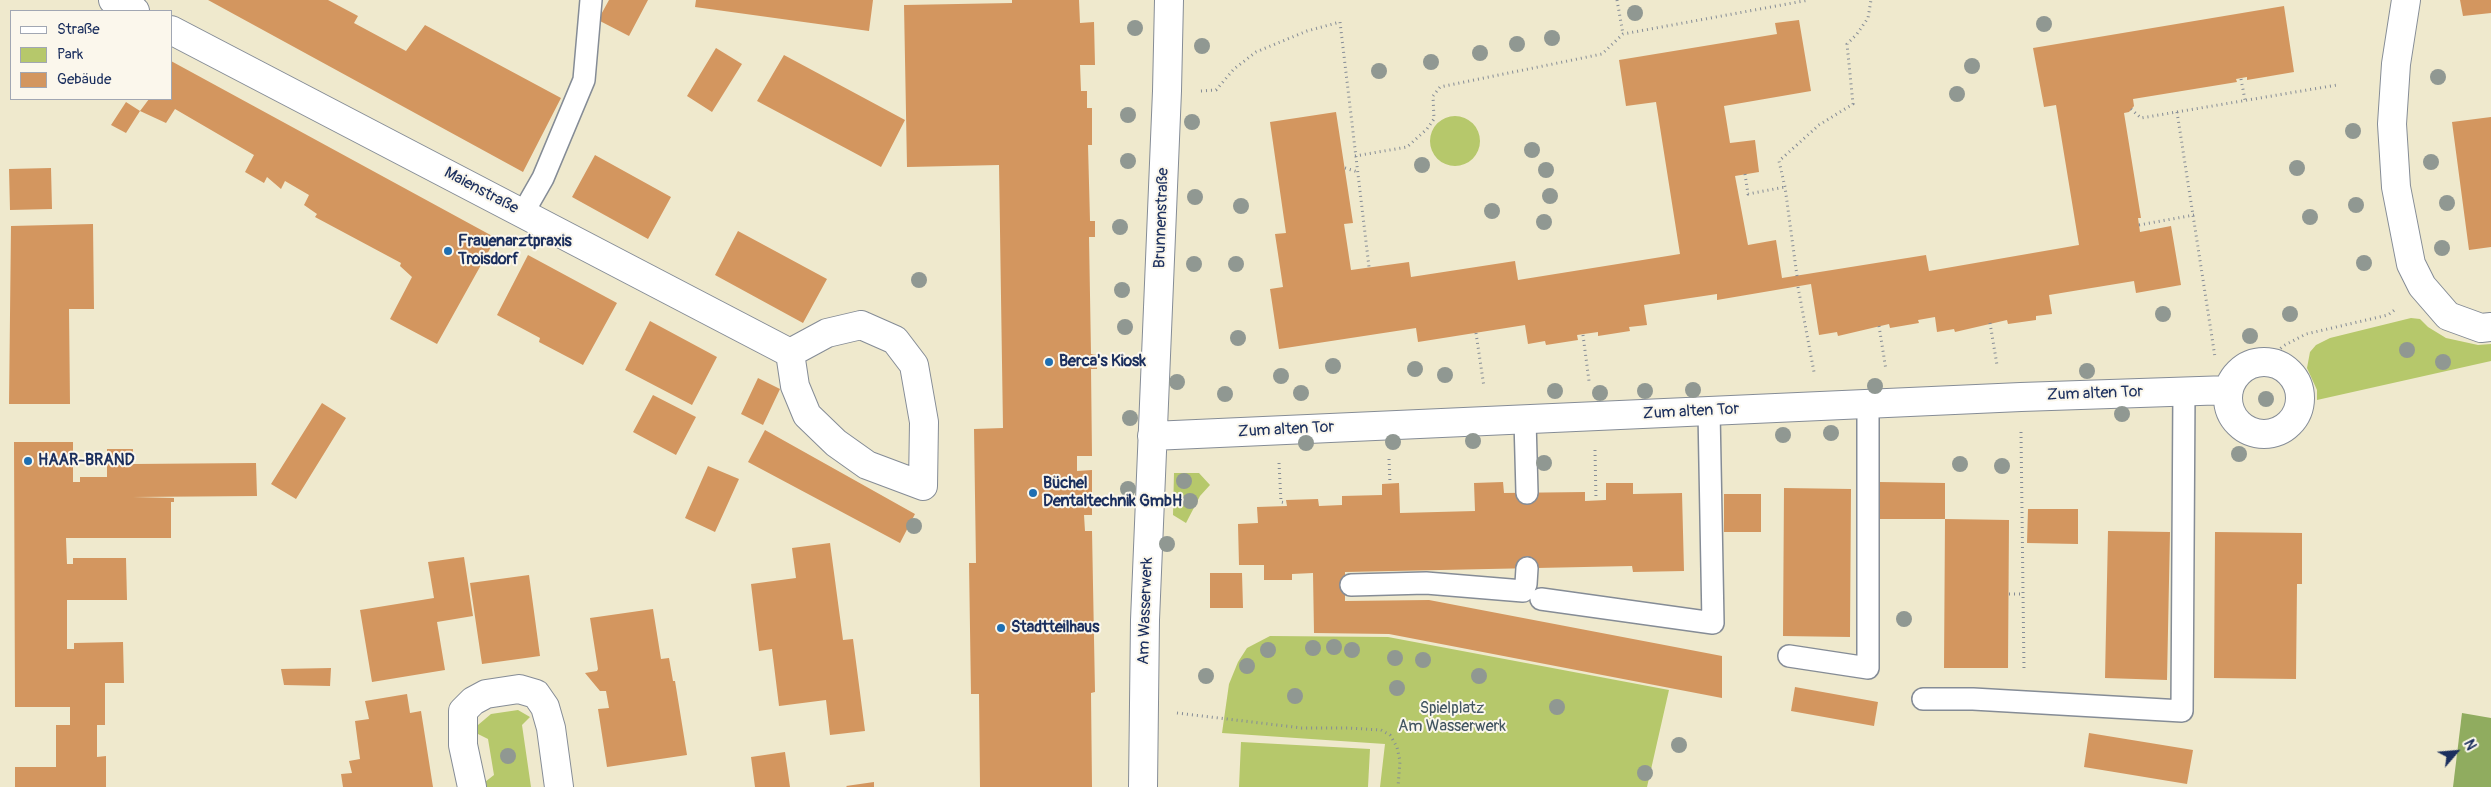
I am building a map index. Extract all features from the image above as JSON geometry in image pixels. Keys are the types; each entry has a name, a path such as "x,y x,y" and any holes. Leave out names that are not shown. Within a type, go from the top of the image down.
{"street":[{"path":"113,0 133,10"},
{"name":"Brunnenstraße","path":"1152,436 1167,91 1169,0"},
{"path":"2406,0 2396,64 2392,124 2396,186 2411,264 2422,286 2448,316 2486,327"},
{"name":"Maienstraße","path":"172,31 790,353"},
{"path":"861,325 895,340 914,365 924,422 924,486 867,465 836,443 807,414 795,386 790,353 827,333 861,325"},
{"path":"2266,362 2279,365 2289,372 2296,382 2300,394 2299,407 2294,418 2285,427 2274,433 2262,434 2250,431 2239,425 2232,414 2224,390 2242,369 2250,365 2266,362"},
{"name":"Zum alten Tor","path":"1152,436 2012,397 2224,390"},
{"name":"Am Wasserwerk","path":"1143,787 1143,709 1152,436"},
{"path":"472,787 463,745 463,711 473,701 486,694 519,689 536,694 545,707 551,728 559,787"}],"lane":[{"path":"522,213 543,178 584,80 591,0"},
{"path":"1923,699 2182,710 2184,390"},
{"path":"1789,656 1868,668 1880,404"},
{"path":"1541,599 1713,623 1709,411"},
{"path":"1525,420 1526,493"},
{"path":"1351,585 1426,583 1523,591 1526,584 1527,568"}],"path":[{"path":"1617,0 1624,34"},
{"path":"1355,156 1407,147 1427,129 1434,119 1433,96 1440,87 1602,54 1624,34 1809,0"},
{"path":"1797,276 1785,187 1779,162 1819,125 1852,104 1847,44 1868,18 1871,0"},
{"path":"1167,91 1216,90 1234,70 1256,52 1307,31 1340,22 1352,107 1355,156 1369,267"},
{"path":"2241,78 2245,100"},
{"path":"2131,109 2141,118 2337,85"},
{"path":"2177,112 2224,390"},
{"path":"1345,168 1358,172"},
{"path":"1745,174 1748,194 1785,187"},
{"path":"2139,225 2194,215"},
{"path":"2266,362 2283,346 2306,334 2388,315 2422,286"},
{"path":"1798,287 1821,406"},
{"path":"1990,323 2012,397 2023,594 2024,702"},
{"path":"1879,326 1880,404"},
{"path":"1476,333 1490,421"},
{"path":"1583,335 1594,416 1596,500"},
{"path":"1279,430 1281,502 1286,503"},
{"path":"2009,594 2023,594"},
{"path":"1143,709 1302,728 1381,730 1390,736 1397,747 1400,761 1398,787"}],"green space":[{"path":"1450,116 1460,116 1473,123 1480,136 1480,146 1473,159 1460,166 1450,166 1441,162 1434,155 1430,146 1430,136 1434,127 1441,120"},
{"path":"2411,318 2420,319 2428,327 2446,338 2478,345 2491,344 2491,361 2317,400 2317,390 2307,368 2310,352 2316,345 2330,338"},
{"path":"1174,473 1199,473 1210,485 1200,496 1186,523 1173,515"},
{"name":"Spielplatz Am Wasserwerk","path":"1270,636 1388,637 1669,690 1647,787 1380,787 1385,744 1222,733 1229,684 1238,662 1247,648"},
{"path":"518,710 530,717 522,725 531,787 485,787 485,782 494,775 488,739 478,734 478,725 491,714"},
{"path":"2462,713 2491,718 2491,787 2453,787"},
{"path":"1241,742 1370,749 1368,787 1239,787"}],"building":[{"path":"208,0 328,0 358,16 354,23 406,51 425,25 561,98 523,172"},
{"path":"609,0 648,0 629,36 598,20"},
{"path":"696,0 873,0 869,31 695,7"},
{"path":"1012,0 1079,0 1080,23 1094,22 1095,65 1080,65 1081,91 1087,91 1087,108 1092,108 1092,145 1088,145 1090,221 1095,221 1095,237 1089,237 1091,354 1097,355 1097,369 1091,369 1092,456 1077,456 1077,471 1092,470 1092,515 1084,515 1085,531 1092,531 1095,692 1091,693 1092,787 980,787 979,694 971,694 969,563 976,563 974,429 1003,428 999,165 907,167 904,5 1012,3"},
{"path":"2460,0 2491,0 2491,13 2463,16"},
{"path":"2284,6 2294,72 2247,80 2247,77 2236,79 2237,82 2133,99 2134,106 2129,112 2124,113 2141,218 2138,218 2140,232 2171,226 2181,285 2136,293 2134,281 2049,295 2052,314 2036,316 2036,320 2008,324 2007,320 1955,332 1954,329 1937,332 1935,317 1918,320 1919,323 1890,328 1889,324 1838,336 1837,332 1819,335 1811,284 1717,300 1717,294 1644,305 1647,325 1629,327 1630,331 1598,336 1598,332 1577,335 1578,340 1546,345 1545,341 1528,344 1525,325 1418,342 1416,328 1279,349 1270,289 1283,287 1275,234 1286,233 1270,122 1336,112 1353,223 1344,224 1351,270 1409,262 1411,277 1515,261 1518,280 1680,254 1656,102 1626,106 1619,60 1777,34 1775,23 1799,20 1811,91 1724,106 1730,143 1755,140 1759,172 1735,176 1748,245 1776,240 1782,278 1926,255 1929,271 2079,245 2056,105 2044,107 2033,48"},
{"path":"716,48 742,64 712,112 687,96"},
{"path":"784,55 905,120 881,167 757,101"},
{"path":"172,62 496,238 437,344 390,319 412,277 400,266 401,263 315,217 317,214 304,205 309,195 285,181 281,189 267,177 264,183 245,172 254,155 175,109 166,123 140,111 148,100 172,100"},
{"path":"126,102 140,111 126,133 111,125"},
{"path":"2491,117 2491,247 2469,250 2452,122"},
{"path":"595,155 671,197 648,239 572,197"},
{"path":"51,168 52,209 10,210 9,169"},
{"path":"93,224 94,309 69,309 70,404 9,404 11,226"},
{"path":"738,231 827,279 803,323 715,275"},
{"path":"528,255 617,303 583,365 539,342 540,338 497,315"},
{"path":"650,321 717,357 692,405 625,370"},
{"path":"758,378 780,389 763,425 741,414"},
{"path":"653,395 696,417 676,455 633,432"},
{"path":"322,403 346,418 296,499 271,484"},
{"path":"765,430 915,514 900,543 748,462"},
{"path":"14,442 73,442 73,482 80,482 80,477 107,477 107,449 133,449 133,464 256,463 257,496 133,497 174,498 174,502 171,502 171,538 66,538 67,564 73,564 73,558 126,558 127,600 67,600 67,649 74,649 74,643 123,642 124,683 105,683 105,725 97,725 97,757 106,756 106,787 15,787 15,767 56,767 56,725 70,725 70,707 15,707"},
{"path":"708,466 739,479 715,532 685,518"},
{"path":"1503,482 1504,493 1585,492 1585,501 1606,500 1606,483 1633,483 1633,494 1682,493 1684,571 1633,572 1632,566 1345,572 1345,601 1429,600 1722,656 1722,698 1389,634 1314,633 1313,573 1292,574 1292,580 1264,580 1264,565 1239,565 1238,524 1258,523 1257,507 1287,506 1286,500 1318,499 1319,506 1342,505 1342,496 1382,495 1382,484 1399,483 1400,513 1475,511 1474,483"},
{"path":"1879,482 1945,483 1945,519 1878,519"},
{"path":"1784,488 1851,489 1850,637 1783,636"},
{"path":"1724,494 1761,494 1761,532 1724,532"},
{"path":"2028,509 2078,509 2078,544 2027,543"},
{"path":"1945,519 2009,520 2008,668 1944,668"},
{"path":"2108,531 2170,532 2167,680 2105,678"},
{"path":"2215,532 2302,533 2302,584 2297,584 2296,679 2214,678"},
{"path":"830,543 843,640 853,639 865,731 830,735 826,700 779,706 772,649 759,651 751,584 796,578 792,548"},
{"path":"464,557 473,616 437,622 445,670 372,682 360,610 434,598 428,562"},
{"path":"1210,573 1242,573 1243,608 1210,608"},
{"path":"529,575 540,656 482,664 470,583"},
{"path":"653,609 661,659 669,658 673,681 675,681 687,755 607,767 598,709 609,708 606,691 600,691 585,673 597,671 598,669 590,618"},
{"path":"331,668 330,686 284,685 281,669"},
{"path":"1795,687 1878,702 1874,726 1791,711"},
{"path":"407,694 410,713 421,711 433,787 343,787 341,774 352,773 349,761 360,759 355,721 369,719 365,701"},
{"path":"2089,733 2193,750 2187,784 2084,767"},
{"path":"785,752 790,787 755,787 751,757"},
{"path":"874,782 874,787 846,786"}],"place":[{"name":"Frauenarztpraxis Troisdorf","path":"448,251"},
{"name":"Berca's Kiosk","path":"1049,362"},
{"name":"HAAR-BRAND","path":"28,461"},
{"name":"Büchel Dentaltechnik GmbH","path":"1033,493"},
{"name":"Stadtteilhaus","path":"1001,628"}]}
